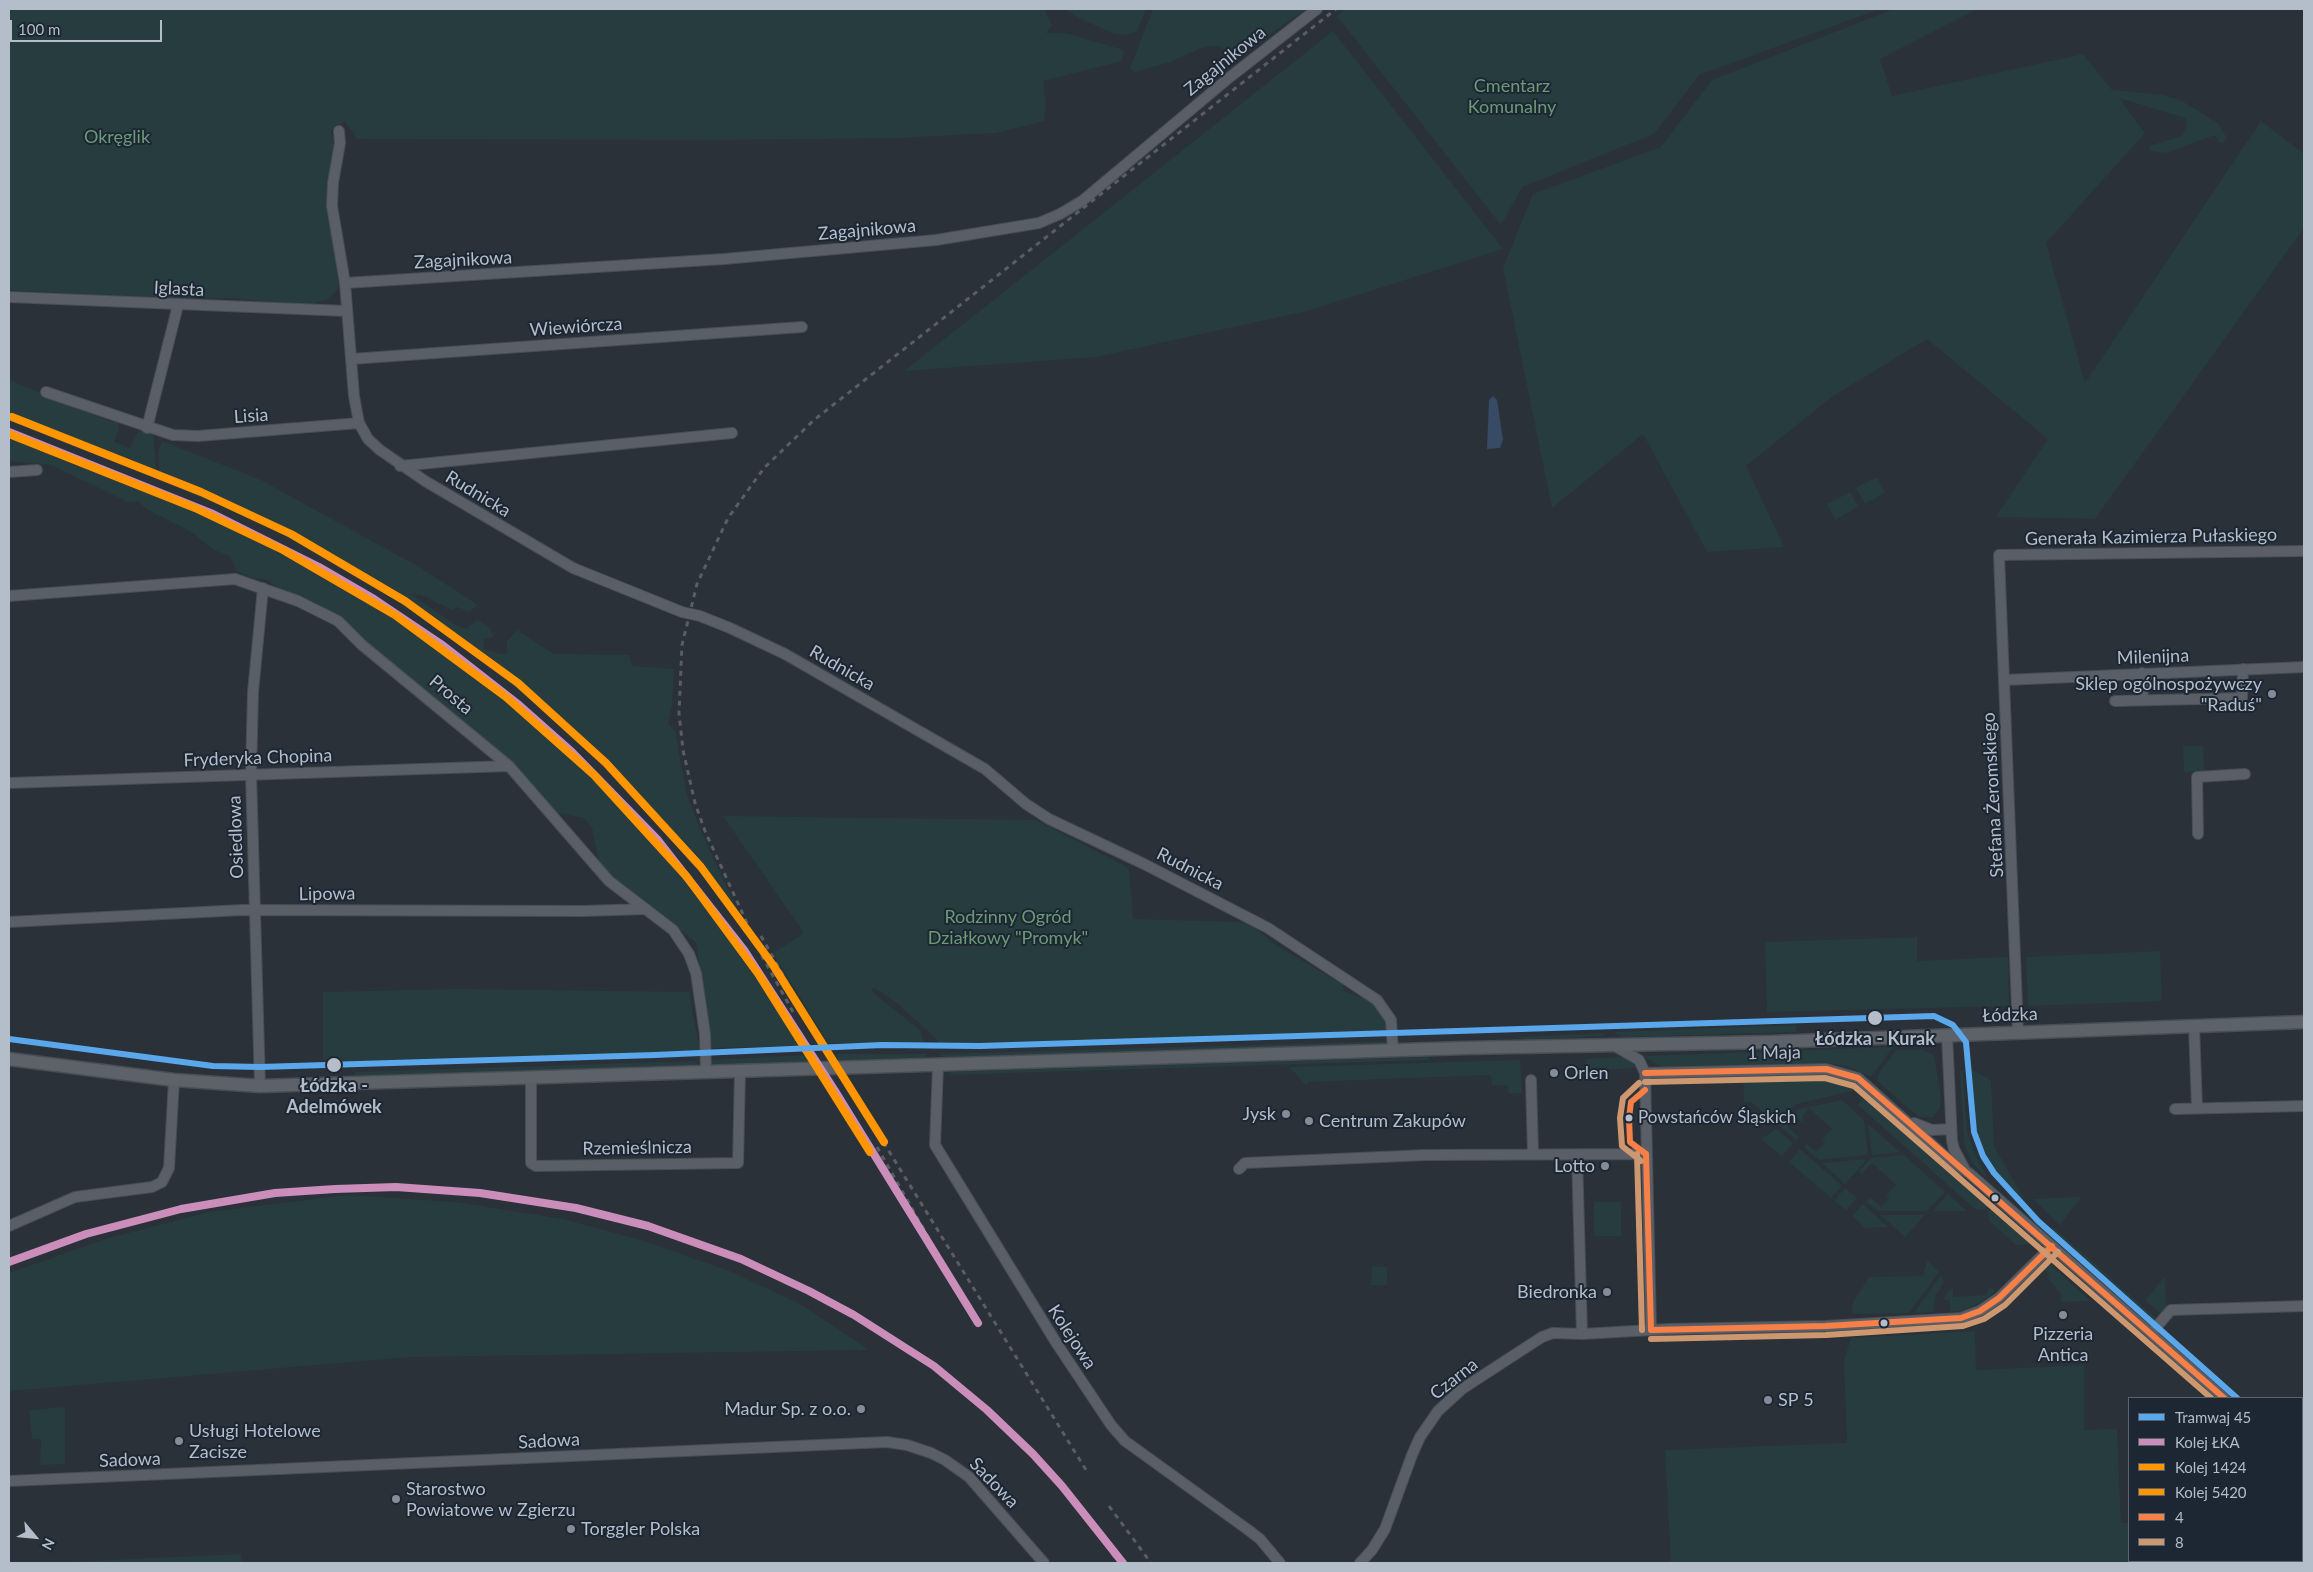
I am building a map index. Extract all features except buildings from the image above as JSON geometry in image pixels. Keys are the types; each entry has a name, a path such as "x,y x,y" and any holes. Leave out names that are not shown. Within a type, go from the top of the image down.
{"main road":[{"name":"Łódzka","path":"9,1059 174,1080 260,1086 1393,1051 1761,1043 2304,1022"}],"street":[{"name":"Zagajnikowa","path":"345,283 724,259 936,240 1039,223 1060,214 1082,200 1230,77 1318,9"},
{"name":"Rudnicka","path":"339,132 340,143 333,182 332,206 345,283 351,360 359,423 374,445 400,466 573,568 682,612 730,628 785,654 985,769 1048,820 1144,864 1268,928 1378,1000 1391,1020 1393,1051"},
{"name":"Iglasta","path":"9,297 347,311"},
{"path":"147,428 178,305"},
{"name":"Wiewiórcza","path":"351,360 802,327"},
{"name":"Lisia","path":"46,392 147,428 173,435 198,436 359,423"},
{"path":"400,466 732,434"},
{"path":"9,472 37,470"},
{"name":"Generała Kazimierza Pułaskiego","path":"1999,555 2304,551"},
{"name":"Stefana Żeromskiego","path":"1999,555 2018,1032"},
{"name":"Prosta","path":"9,596 236,579 315,609 338,622 509,766 609,880 673,930 693,963 702,1009 706,1072"},
{"name":"Osiedlowa","path":"260,1086 251,774 253,692 263,588"},
{"name":"Milenijna","path":"2004,680 2304,667"},
{"path":"2115,701 2242,698 2243,669"},
{"path":"2142,673 2143,700"},
{"name":"Fryderyka Chopina","path":"9,783 509,766"},
{"path":"2198,834 2198,777 2245,774"},
{"name":"Lipowa","path":"9,922 255,911 373,909 583,911 646,909"},
{"path":"2194,1025 2198,1108"},
{"name":"1 Maja","path":"1947,1035 1954,1149 1970,1174"},
{"path":"1613,1045 1638,1060 1645,1074 1651,1330 1826,1326 1961,1318 1980,1311 1999,1298 2052,1246"},
{"name":"Kolejowa","path":"938,1066 935,1145 1052,1336 1111,1426 1125,1441 1260,1539 1280,1563"},
{"name":"1 Maja","path":"1645,1074 1836,1070 1852,1074 1864,1081 1947,1158 1970,1174 2223,1397"},
{"name":"Rzemieślnicza","path":"531,1078 531,1163 536,1166 738,1163 740,1072"},
{"path":"9,1226 75,1197 152,1187 162,1182 169,1168 174,1080"},
{"path":"1531,1080 1533,1153"},
{"path":"2175,1109 2304,1106"},
{"path":"1909,1121 1932,1130 1952,1129"},
{"path":"1239,1169 1245,1163 1533,1153 1577,1155 1646,1154"},
{"path":"1577,1155 1582,1334"},
{"path":"2151,1334 2171,1310 2304,1306"},
{"name":"Czarna","path":"1360,1563 1372,1550 1385,1529 1420,1437 1438,1411 1462,1390 1542,1337 1553,1333 1582,1334 1651,1330"},
{"name":"Sadowa","path":"9,1482 887,1442 920,1449 945,1460 964,1472 990,1498 1044,1563"}],"green space":[{"name":"Okręglik","path":"9,9 1044,9 1052,25 1046,33 1065,33 1124,50 1122,61 1043,81 1046,105 1044,121 996,133 899,138 717,140 357,139 345,121 331,131 335,150 328,203 339,287 326,300 308,305 227,298 162,299 9,290"},
{"path":"1064,9 1146,9 1137,31 1125,35 1112,33"},
{"path":"1153,9 1306,9 1267,36 1256,36 1244,50 1238,53 1216,46 1201,48 1170,62 1135,72 1130,68"},
{"name":"Cmentarz Komunalny","path":"1345,9 1880,9 1699,75 1654,134 1522,187 1501,225 1337,16"},
{"path":"1894,9 1977,9 1880,59 1892,96 2083,54 2112,90 2163,95 2182,101 2218,123 2227,138 2223,143 2219,142 2215,135 2166,153 2150,151 2149,146 2182,136 2187,126 2185,118 2119,98 2145,133 2046,243 2085,383 2261,121 2304,154 2304,228 2095,519 1996,517 2048,439 1927,339 1833,396 1746,466 1784,547 1707,552 1643,434 1552,508 1503,268 1533,194 1661,147 1712,80"},
{"path":"1333,31 1503,249 1307,311 1096,357 904,371"},
{"path":"9,380 111,422 117,421 119,429 114,442 130,448 139,430 153,434 157,479 9,420"},
{"path":"9,436 60,459 195,510 285,553 375,604 481,679 551,736 651,838 715,915 798,1040 799,1046 711,1048 696,942 610,877 600,866 592,828 584,818 554,812 517,768 335,615 312,601 276,587 268,580 253,578 237,571 230,556 214,550 190,531 148,510 138,501 128,502 51,465 9,461"},
{"path":"162,441 261,480 421,568 478,605 469,612 457,607 452,610 421,595 411,594 454,624 466,629 478,620 489,627 494,637 484,639 483,648 500,654 507,654 507,641 517,630 554,654 629,655 632,666 674,669 672,705 668,724 675,731 686,791 700,829 752,942 713,889 659,825 613,775 534,703 466,648 370,583 261,523 160,480 158,453"},
{"path":"1877,477 1885,493 1865,504 1856,488"},
{"path":"1850,492 1858,507 1835,520 1827,504"},
{"path":"2183,746 2203,746 2204,771 2184,772"},
{"name":"Rodzinny Ogród Działkowy \"Promyk\"","path":"723,816 1036,820 1129,868 1133,919 1248,922 1273,943 1343,985 1344,991 1360,997 1363,994 1376,1001 1386,1020 1388,1031 980,1045 938,1043 937,1039 898,1004 874,987 871,991 921,1031 924,1043 828,1043 773,953 804,933"},
{"path":"1917,937 1917,961 2008,957 2009,1006 1767,1012 1765,942"},
{"path":"2160,951 2162,1001 2028,1006 2026,957"},
{"path":"458,989 689,992 700,1051 336,1063 336,1059 323,1059 323,992"},
{"path":"1796,1025 1796,1032 1623,1037 1614,1032"},
{"path":"1607,1033 1601,1036 1525,1040 1519,1037"},
{"path":"1387,1041 1381,1045 949,1058 943,1057 940,1054"},
{"path":"1893,1047 1871,1077 1849,1067 1830,1063 1673,1068 1660,1066 1644,1056"},
{"path":"1896,1050 1923,1050 1934,1055 1941,1097 1940,1108 1933,1117 1919,1117 1878,1082 1878,1075"},
{"path":"835,1054 926,1054 926,1057 920,1059 839,1061"},
{"path":"805,1055 809,1061 717,1066 713,1065 710,1060"},
{"path":"1429,1057 1429,1060 947,1075 951,1072"},
{"path":"1627,1058 1637,1068 1595,1070 1586,1069 1585,1066 1587,1059"},
{"path":"1520,1060 1522,1093 1509,1094 1508,1085 1492,1085 1491,1075 1308,1082 1307,1086 1289,1067"},
{"path":"699,1061 693,1065 355,1076 355,1072"},
{"path":"1971,1069 1991,1080 1994,1146 2027,1205 2000,1178 1980,1148 1972,1114"},
{"path":"1960,1070 1963,1070 1967,1132 1976,1157 1986,1174 1984,1176 1972,1162 1964,1144"},
{"path":"1814,1074 1842,1079 1861,1089 1797,1104 1775,1122 1751,1102 1744,1102 1743,1076"},
{"path":"1868,1093 1984,1197 1981,1201 1987,1206 1985,1210 1975,1209 1858,1105"},
{"path":"1842,1100 1864,1120 1868,1152 1866,1155 1819,1160 1804,1147 1807,1144 1816,1152 1825,1142 1822,1139 1832,1129 1809,1108 1802,1118 1804,1120 1802,1122 1797,1117 1788,1127 1799,1137 1796,1140 1779,1125 1799,1109"},
{"path":"1868,1124 1900,1152 1872,1155"},
{"path":"1776,1129 1793,1143 1782,1156 1761,1139"},
{"path":"1800,1149 1842,1186 1831,1198 1789,1162"},
{"path":"1904,1155 1945,1192 1927,1211 1878,1211 1866,1202 1870,1197 1881,1207 1889,1198 1886,1195 1896,1185 1872,1163 1862,1174 1859,1171 1871,1158"},
{"path":"1865,1159 1864,1163 1845,1184 1822,1163"},
{"path":"1845,1188 1857,1198 1846,1210 1834,1201"},
{"path":"1948,1194 1967,1211 1933,1211"},
{"path":"347,1195 456,1202 563,1219 644,1241 727,1270 800,1304 869,1350 411,1357 9,1391 9,1273 105,1239 209,1212"},
{"path":"2081,1197 2060,1225 2033,1199"},
{"path":"1594,1202 1621,1202 1621,1236 1594,1236"},
{"path":"1863,1204 1888,1227 1865,1228 1852,1216"},
{"path":"1994,1205 2034,1241 2033,1244 2016,1245 1989,1221 1988,1213"},
{"path":"1881,1215 1925,1215 1905,1237"},
{"path":"2054,1228 2158,1320 2153,1320 2051,1230"},
{"path":"2055,1259 2130,1323 2127,1327 2051,1260"},
{"path":"1927,1260 1939,1272 1909,1313 1852,1314 1853,1302 1869,1277 1923,1276"},
{"path":"2050,1265 2091,1301 2061,1302 2061,1294 2047,1277 2049,1274 2043,1269"},
{"path":"1372,1266 1387,1267 1387,1285 1371,1285"},
{"path":"1941,1275 1944,1282 1936,1295 1933,1312 1914,1313"},
{"path":"2165,1276 2166,1308 2163,1314 2145,1301"},
{"path":"1989,1287 1996,1291 1979,1303 1961,1311 1943,1313 1950,1311 1950,1300 1943,1300 1949,1290 1953,1289 1953,1297 1987,1295"},
{"path":"1975,1331 1976,1370 2084,1365 2084,1430 2117,1429 2121,1523 2128,1523 2128,1562 2303,1562 2303,1494 2304,1563 1671,1563 1665,1450 1847,1443 1844,1360 1851,1338"},
{"path":"65,1407 65,1464 40,1465 41,1439 32,1439 29,1410"},
{"path":"241,1554 241,1563 44,1563"}],"water":[{"path":"1493,396 1497,400 1503,440 1500,448 1487,449 1489,400"}],"railway":[{"path":"793,1012 762,956 705,831 695,803 683,750 679,713 682,645 697,584 728,518 764,468 814,420 1336,9"},
{"path":"761,936 814,1030 1086,1470"},
{"path":"877,1147 964,1300"},
{"path":"1109,1506 1151,1563"},
{"path":"1101,1536 1118,1563"}],"tram line":[{"name":"45","path":"9,1039 213,1066 260,1067 655,1055 882,1045 980,1046 1934,1016 1953,1025 1966,1042 1974,1132 1983,1156 1994,1173 2038,1221 2236,1397"}],"rail line":[{"name":"5420","path":"12,417 201,492 291,534 405,601 518,683 606,763 701,867 773,965 884,1142"},
{"name":"ŁKA","path":"9,432 213,514 319,567 374,599 441,644 519,705 572,752 657,839 744,950 835,1091 978,1323"},
{"name":"1424","path":"9,434 195,508 283,550 395,615 506,697 594,775 687,877 759,975 870,1152"},
{"name":"ŁKA","path":"9,1262 86,1234 181,1209 275,1193 335,1189 396,1187 480,1193 576,1208 648,1226 741,1259 809,1291 854,1315 934,1366 987,1410 1033,1454 1062,1486 1123,1563"}],"transit line":[{"name":"4","path":"1645,1073 1826,1069 1858,1078 2223,1397"},
{"name":"8","path":"1645,1082 1825,1078 1854,1086 2210,1397"},
{"name":"8","path":"1639,1083 1623,1098 1620,1118 1622,1146 1641,1161"},
{"name":"4","path":"1645,1090 1631,1102 1629,1118 1630,1142 1646,1154"},
{"name":"8","path":"1637,1154 1642,1330"},
{"name":"4","path":"1646,1154 1651,1330"},
{"name":"4","path":"1651,1330 1826,1326 1961,1318 1980,1311 1999,1298 2052,1246"},
{"name":"8","path":"1651,1339 1826,1335 1963,1326 1984,1319 2005,1305 2058,1252"}],"place":[{"name":"Sklep ogólnospożywczy \"Raduś\"","path":"2272,694"},
{"name":"Łódzka - Kurak","path":"1875,1018"},
{"name":"Łódzka - Adelmówek","path":"334,1065"},
{"name":"Orlen","path":"1554,1073"},
{"name":"Jysk","path":"1286,1114"},
{"name":"Powstańców Śląskich","path":"1629,1118"},
{"name":"Centrum Zakupów","path":"1309,1121"},
{"name":"Lotto","path":"1605,1166"},
{"name":"Biedronka","path":"1607,1292"},
{"name":"Pizzeria Antica","path":"2063,1315"},
{"name":"SP 5","path":"1768,1400"},
{"name":"Madur Sp. z o.o.","path":"861,1409"},
{"name":"Usługi Hotelowe Zacisze","path":"179,1441"},
{"name":"Starostwo Powiatowe w Zgierzu","path":"396,1499"},
{"name":"Torggler Polska","path":"571,1529"}]}
